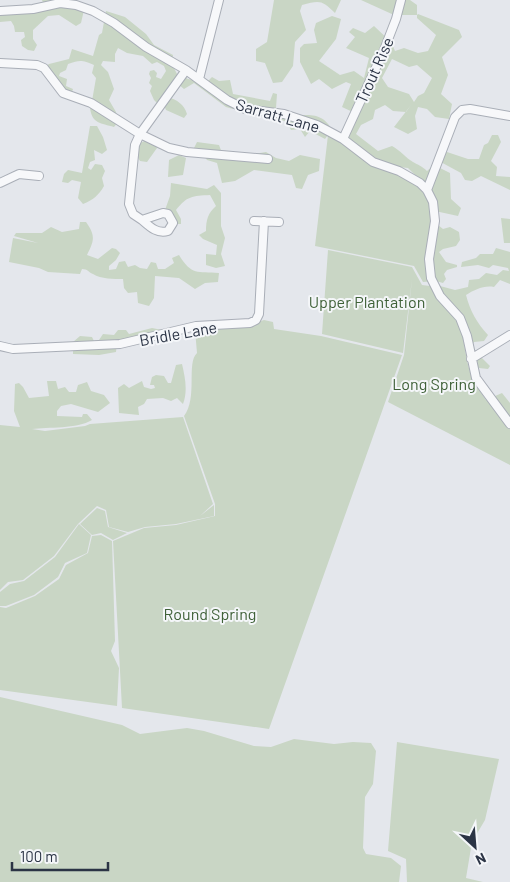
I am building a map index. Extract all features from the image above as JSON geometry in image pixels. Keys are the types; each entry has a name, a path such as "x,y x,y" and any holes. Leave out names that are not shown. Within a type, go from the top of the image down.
{"street":[{"path":"199,79 219,0"},
{"name":"Trout Rise","path":"343,139 384,50 401,0"},
{"name":"Sarratt Lane","path":"0,11 33,9 59,2 93,11 114,23 146,47 186,70 227,100 244,109 284,114 317,125 343,139 373,162 399,171 420,183 427,190"},
{"path":"0,63 37,65 44,68 63,93 91,103 140,134 169,148 187,152 268,159"},
{"path":"142,220 133,214 129,204 135,145 140,134 186,70"},
{"path":"510,116 470,108 460,112 455,117 427,190 433,202 435,221 429,259 431,278 440,296 460,318 467,336 476,378 510,424"},
{"path":"0,183 19,174 39,176"},
{"path":"254,221 279,222"},
{"name":"Bridle Lane","path":"0,346 13,349 120,344 196,326 250,323 256,320 259,314 264,221"},
{"path":"471,358 510,335"}],"green space":[{"path":"42,0 55,0 84,10 81,23 76,26 59,15 48,16 33,30 33,39 37,45 34,51 28,50 22,46 21,40 25,37 24,32 15,32 11,21 0,22 0,12 45,7"},
{"path":"274,0 341,0 335,13 324,3 320,2 302,5 300,11 306,30 295,42 293,66 282,82 273,83 265,63 256,61 256,49 267,42"},
{"path":"361,0 410,0 417,5 417,15 394,15"},
{"path":"106,11 125,17 146,34 154,45 173,55 172,64 178,76 158,104 150,91 152,86 149,83 151,78 149,74 150,71 154,70 157,73 156,77 161,79 166,71 164,66 157,62 152,64 143,56 127,53 118,48 115,54 115,62 103,61 101,65 108,72 114,89 109,100 116,112 118,122 114,127 98,122 91,113 90,108 96,103 92,101 96,78 92,73 94,65 84,61 75,62 68,64 66,70 60,73 59,76 67,79 66,86 73,89 71,95 64,92 52,77 54,74 45,67 49,64 69,59 72,49 93,56 99,35 102,33"},
{"path":"418,14 459,30 462,37 442,57 448,75 441,94 452,104 449,119 435,117 427,109 418,107 415,116 417,129 408,134 394,127 406,112 393,111 385,105 375,110 373,119 361,125 356,134 378,151 392,146 427,171 434,165 450,173 451,199 461,208 458,216 435,211 425,185 408,168 390,166 375,160 347,140 357,114 342,107 351,84 346,82 332,89 319,79 311,84 300,62 300,48 304,44 317,43 314,30 316,23 332,16 341,19 336,39 319,61 340,75 354,71 364,78 369,58 346,48 355,37 349,32 353,28 365,33 374,26 391,42 395,51 404,48 418,53 428,51 436,35 417,18","holes":["392,59 409,67 417,65 432,78 424,93 418,96 414,102 409,94 388,87 382,78"]},
{"path":"183,76 188,79 207,82 212,77 219,81 230,80 233,94 270,101 273,93 277,94 276,108 287,111 285,121 273,119 270,111 252,107 232,99 233,109 226,107 194,83 184,89 178,84"},
{"path":"168,97 182,105 187,114 184,118 166,110 163,103"},
{"path":"304,115 317,116 332,130 329,133 418,185 430,206 433,221 443,229 450,227 459,232 460,240 456,246 439,252 446,262 457,265 457,267 447,270 444,274 446,279 443,283 436,281 423,282 414,266 315,246 328,135 325,139 310,131 305,137 300,129 291,130 286,121 288,118"},
{"path":"90,126 97,126 107,150 102,154 94,150 95,160 90,162 88,168 91,170 95,164 102,165 105,171 102,178 104,186 95,197 83,204 78,198 81,182 72,180 68,183 62,182 64,174 68,170 82,173"},
{"path":"492,135 498,135 501,142 491,161 497,167 496,176 510,177 510,190 481,176 472,181 465,180 461,173 437,160 441,150 468,159 479,159 484,145 488,143"},
{"path":"147,140 155,144 157,148 147,162 140,161 137,156 140,143"},
{"path":"197,142 219,145 222,153 248,155 266,152 276,158 289,161 300,155 320,159 319,171 308,175 302,189 296,188 292,175 254,170 235,181 222,183 217,163 207,160 201,152 193,150"},
{"path":"179,155 186,158 183,175 168,177 169,160"},
{"path":"171,183 207,189 214,185 221,193 221,226 225,238 221,254 225,266 216,268 206,265 206,254 216,255 217,245 203,239 199,235 206,231 208,217 216,206 210,195 194,196 183,202 176,210 181,219 181,224 175,224 165,210 170,196"},
{"path":"501,218 510,219 510,243 504,243"},
{"path":"80,222 86,222 93,235 87,255 98,259 112,248 120,253 109,266 109,270 116,269 119,262 125,261 128,267 135,265 147,269 151,262 156,263 158,269 165,269 174,263 172,258 179,255 188,266 196,271 219,273 218,282 205,283 195,289 179,278 155,276 154,298 149,306 138,303 137,292 128,293 124,288 123,279 96,276 84,269 82,269 80,274 48,272 39,268 9,262 13,238 38,243 14,236 16,233 42,233 51,227 62,232 79,229"},
{"path":"496,248 510,252 510,284 500,280 494,287 483,287 466,295 474,316 488,335 484,341 474,342 470,349 472,355 480,356 490,366 488,369 469,364 467,346 462,332 472,379 486,400 502,393 510,403 510,465 388,402 404,355 412,279 403,353 322,334 328,250 412,267 422,285 430,286 438,298 440,286 455,290 468,287 469,280 479,279 486,273 497,275 503,270 509,271 508,268 493,265 489,268 478,265 461,267 462,262 476,258 480,254 493,254"},
{"name":"Round Spring","path":"264,320 273,322 274,329 321,336 402,355 269,729 122,708 113,541 144,528 176,525 215,516 215,504 184,416 190,400 192,365 197,353 195,330"},
{"path":"152,328 162,330 156,338 117,342 116,352 99,355 73,354 73,342 80,336 92,337 94,341 99,340 103,334 114,335 118,330 126,330 129,334"},
{"path":"182,364 186,389 183,404 177,398 171,401 163,398 147,399 144,404 138,407 139,415 119,413 118,388 124,384 129,388 142,381 144,387 155,388 154,385 150,385 152,377 156,375 164,376 168,383 171,383 176,365"},
{"path":"47,381 56,381 58,389 65,387 69,392 76,392 78,385 87,382 91,391 104,395 110,403 98,412 71,404 61,406 57,411 57,416 82,417 83,414 87,414 92,420 79,425 32,429 45,431 90,424 183,417 213,504 200,516 214,505 214,516 176,524 145,527 128,532 109,527 106,510 97,506 78,524 54,556 23,580 8,582 0,590 0,425 20,427 14,411 15,384 19,383 23,387 29,398 49,396"},
{"path":"97,508 105,511 108,527 127,533 113,540 101,533 92,535 80,524"},
{"path":"79,524 91,535 87,553 65,563 58,577 34,595 6,606 0,606 0,592 10,584 24,581 55,557"},
{"path":"101,535 112,541 115,641 111,651 119,668 117,706 0,690 0,607 6,608 35,596 59,579 66,565 88,553 92,536"},
{"path":"0,697 122,725 140,734 187,728 204,731 254,746 271,747 294,739 334,744 371,743 376,751 373,784 365,797 363,848 366,854 391,858 401,866 399,882 0,882"},
{"path":"397,742 499,759 485,820 472,842 466,878 483,882 407,882 406,859 388,851"}],"park label":[{"name":"Upper Plantation","path":"367,301"},
{"name":"Long Spring","path":"434,383"}]}
